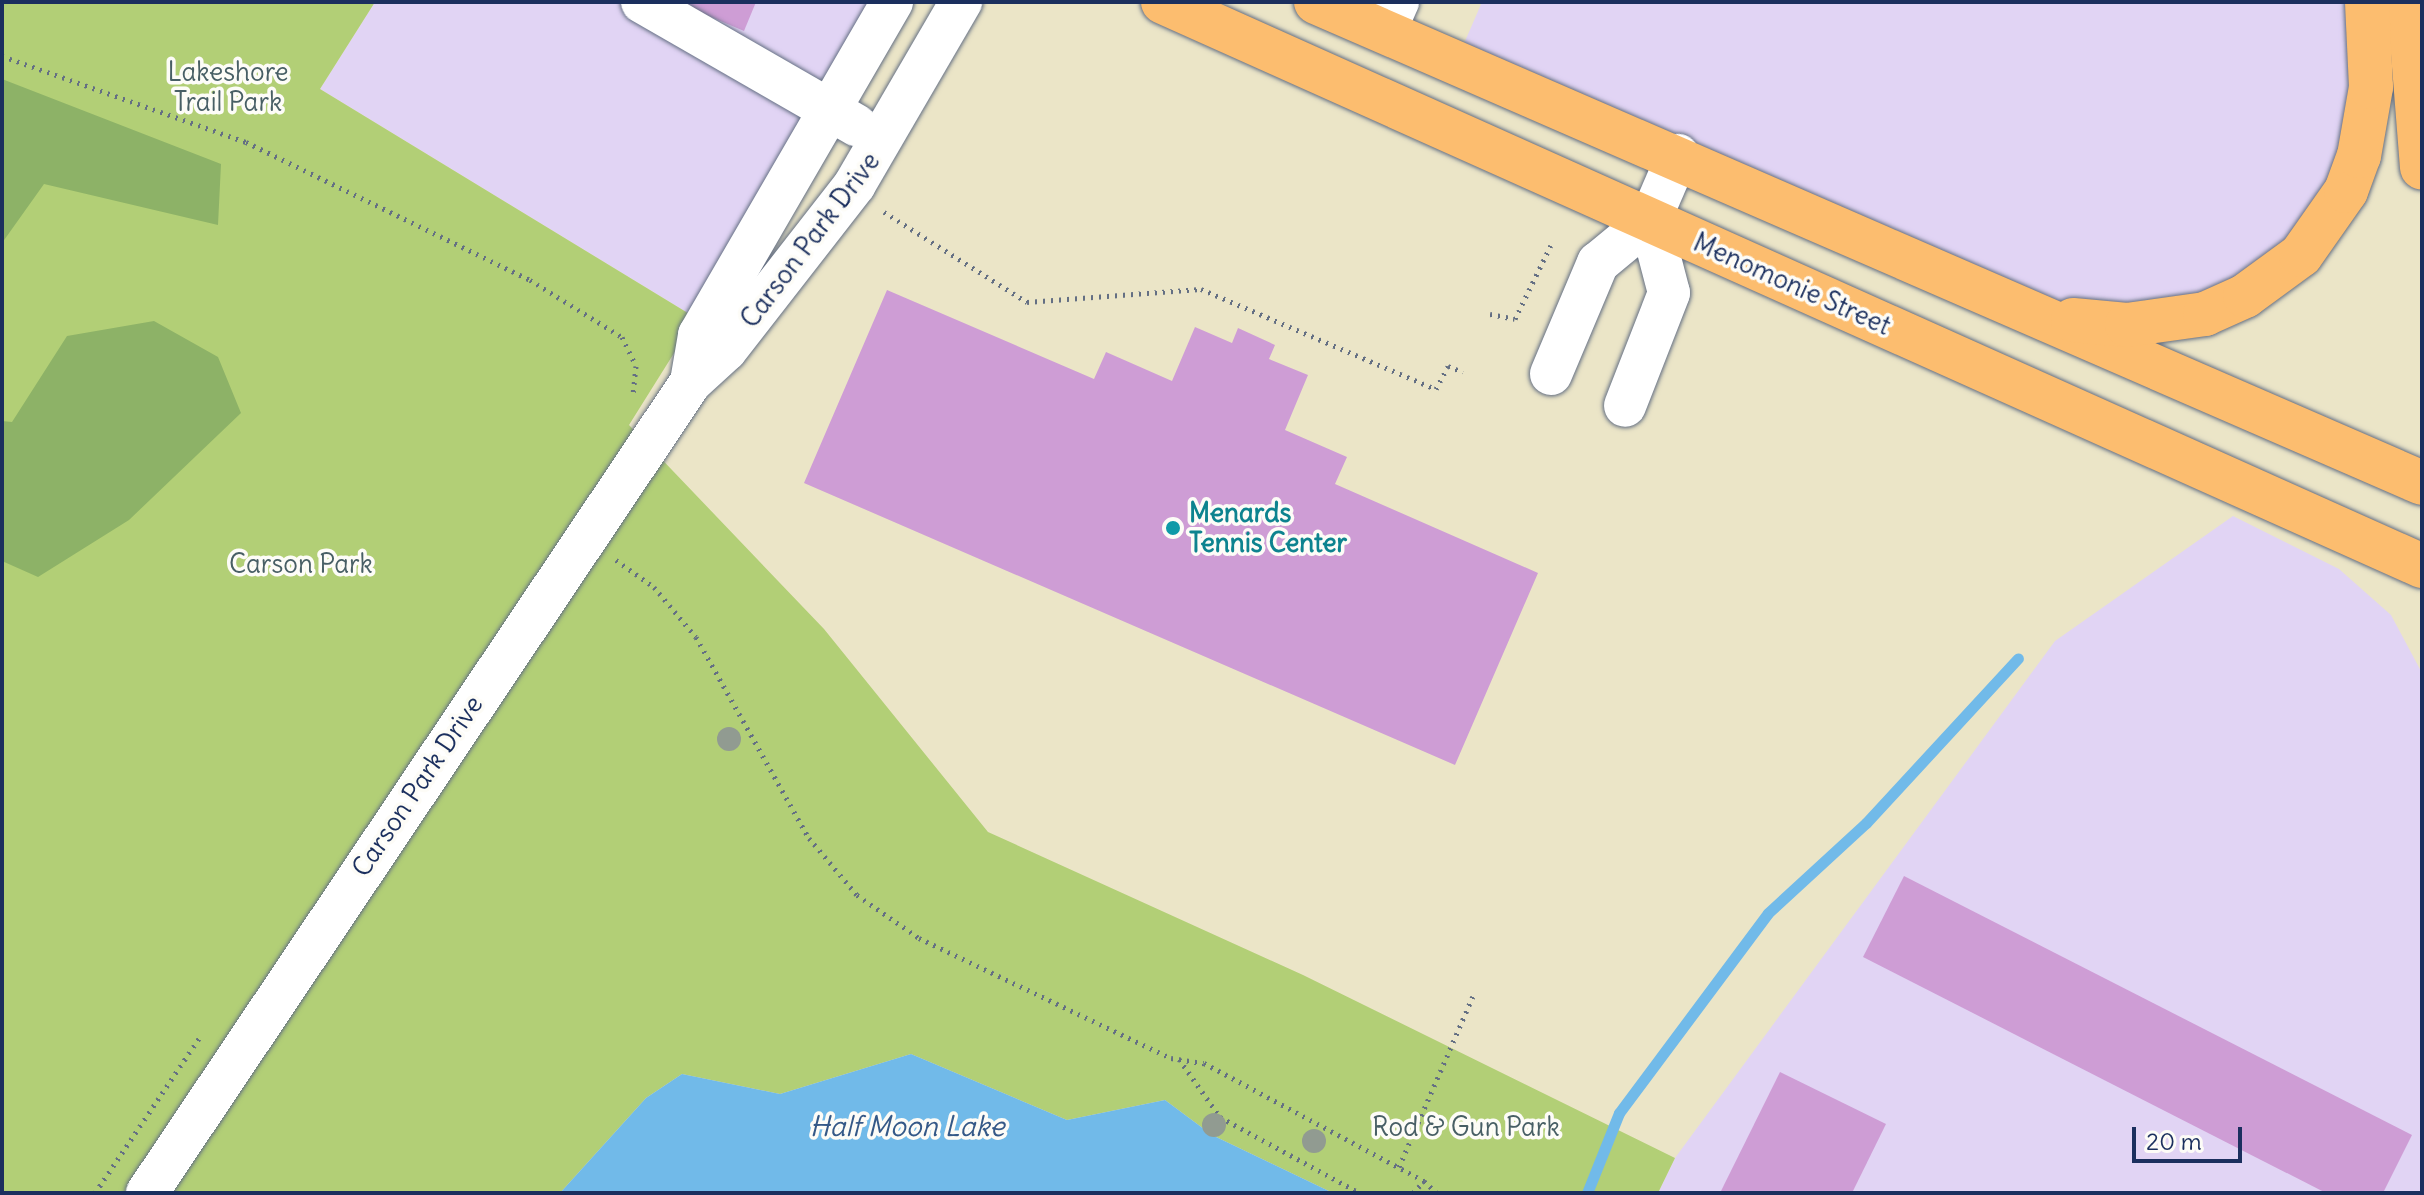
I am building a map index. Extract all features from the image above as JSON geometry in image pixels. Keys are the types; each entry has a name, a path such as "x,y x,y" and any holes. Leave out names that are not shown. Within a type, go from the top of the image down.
{"main road":[{"name":"Menomonie Street","path":"1163,2 2422,566"},
{"path":"1316,2 1391,17 1678,155 2422,483"},
{"path":"2034,313 2127,325 2205,314 2245,296 2301,255 2346,191 2359,156 2371,87 2367,2"},
{"path":"2409,2 2422,167"}],"street":[{"path":"642,2 883,142"},
{"name":"Carson Park Drive","path":"691,382 699,335 892,2"},
{"name":"Carson Park Drive","path":"147,1193 691,382 726,350 809,249 883,142 961,2"},
{"path":"1551,374 1598,263 1650,220 1678,155"},
{"path":"1625,406 1669,293 1650,220"}],"path":[{"path":"2,56 246,142 530,280 629,345 636,366 632,397"},
{"path":"884,212 1027,302 1201,289 1436,389 1448,366 1463,372"},
{"path":"1490,314 1515,319 1523,311 1551,245"},
{"path":"605,553 654,587 696,637 809,838 857,895 919,938 1179,1058 1204,1063 1399,1167 1424,1181 1437,1193"},
{"path":"1399,1167 1473,996"},
{"path":"1179,1058 1220,1117 1360,1193"},
{"path":"1413,1193 1424,1181"}],"shaded area":[{"path":"375,2 871,2 696,318 320,89"},
{"path":"1482,2 2367,2 2367,121 2274,276 2092,323 1456,62"},
{"path":"2233,516 2339,569 2391,615 2422,673 2422,1193 1658,1193 1675,1158 2055,641"}],"green space":[{"name":"Carson Park","path":"2,2 375,2 320,89 696,318 629,425 824,629 988,832 1303,975 1675,1158 1658,1193 1333,1193 1212,1135 1165,1100 1067,1120 911,1054 780,1094 682,1074 646,1098 560,1193 2,1193"},
{"path":"2,79 221,164 218,225 44,184 2,243"},
{"path":"154,321 218,357 241,413 129,520 38,577 2,561 2,421 12,422 67,336"}],"water":[{"name":"Half Moon Lake","path":"911,1054 1067,1120 1165,1100 1212,1135 1333,1193 560,1193 646,1098 682,1074 780,1094"}],"building":[{"path":"676,2 756,2 744,31"},
{"name":"Menards Tennis Center","path":"887,290 1094,379 1106,352 1172,381 1195,327 1232,343 1238,328 1275,345 1269,359 1308,375 1285,430 1347,457 1335,484 1538,573 1455,765 804,483"},
{"path":"1904,876 2412,1135 2383,1193 2326,1193 1863,957"},
{"path":"1780,1072 1886,1124 1852,1193 1720,1193"}],"waterway":[{"path":"1587,1193 1619,1113 1768,913 1866,823 2018,658"}],"place":[{"name":"Menards Tennis Center","path":"1173,528"}],"park label":[{"name":"Lakeshore Trail Park","path":"228,87"},
{"name":"Rod & Gun Park","path":"1466,1127"}]}
